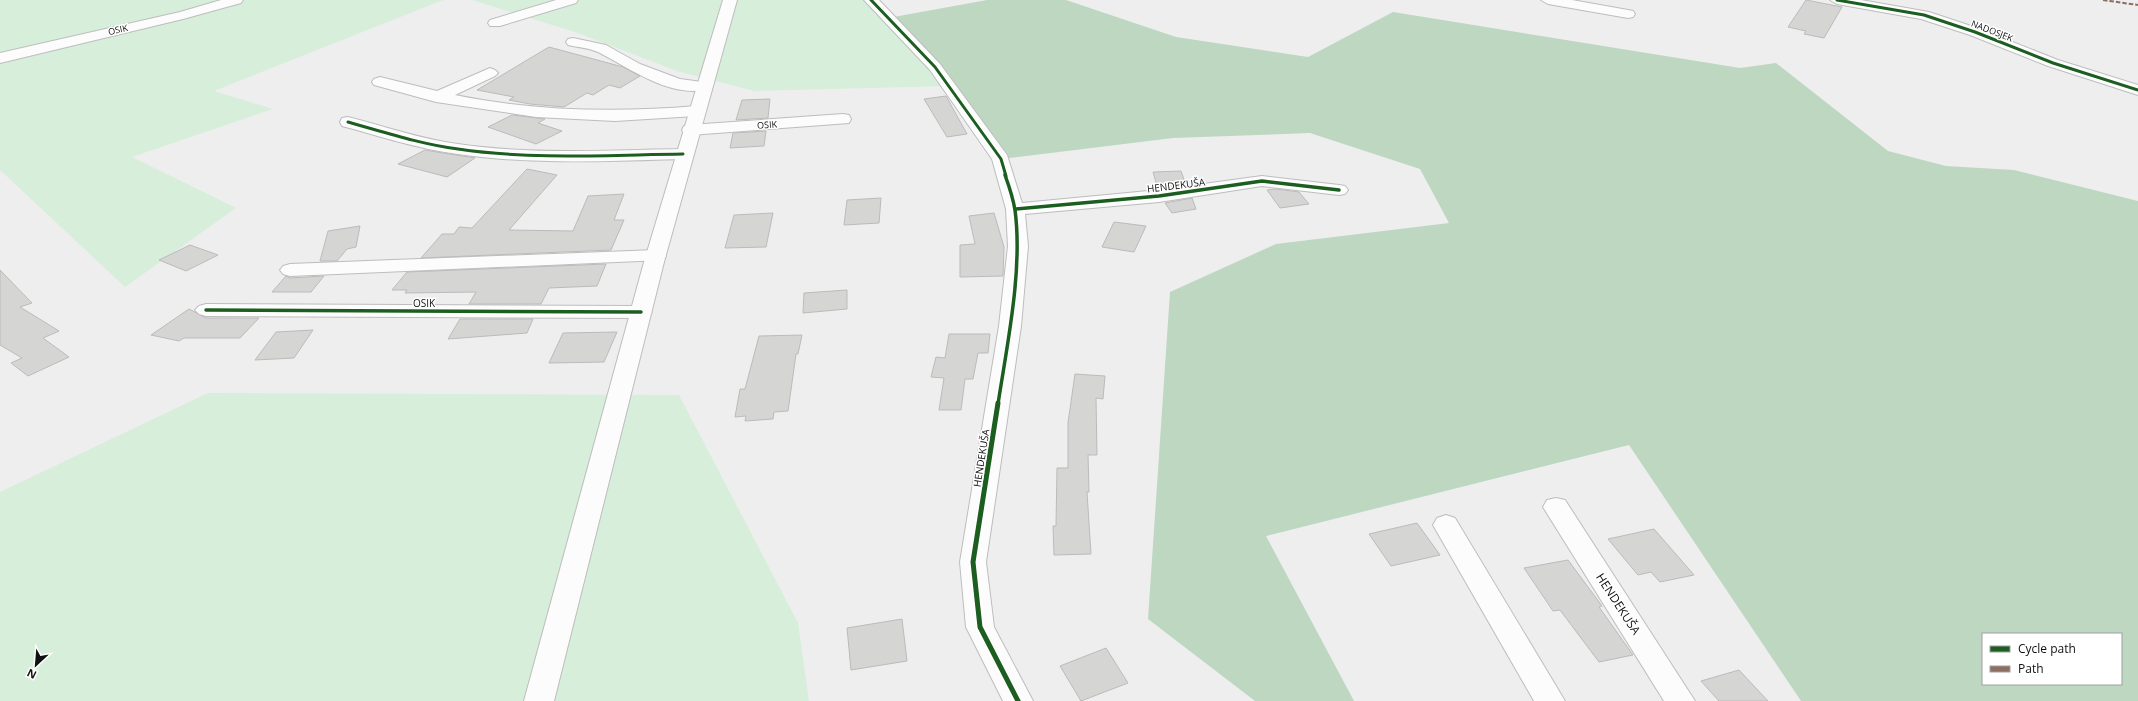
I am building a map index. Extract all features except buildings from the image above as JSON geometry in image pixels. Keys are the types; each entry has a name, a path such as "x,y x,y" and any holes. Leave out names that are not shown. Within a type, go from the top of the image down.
{"street":[{"name":"OSIK","path":"0,58 183,15 236,0"},
{"path":"495,23 570,0"},
{"path":"539,701 656,256 703,86 730,0"},
{"name":"HENDEKUŠA","path":"871,0 935,67 1001,159 1015,209 1018,246 1010,326 973,562 980,627 1018,701"},
{"path":"1548,0 1628,14"},
{"name":"NADOSJEK","path":"1837,0 1924,16 1975,32 2053,63 2138,90"},
{"path":"573,42 601,48 635,67 677,84 703,86"},
{"path":"436,97 490,73"},
{"name":"OSIK","path":"380,82 436,97 531,112 585,116 672,114 693,121 843,119"},
{"path":"348,122 408,139 457,149 516,154 684,154"},
{"name":"HENDEKUŠA","path":"1015,209 1159,196 1262,181 1339,190"},
{"path":"290,270 656,256"},
{"name":"OSIK","path":"206,310 641,312"},
{"name":"HENDEKUŠA","path":"1556,507 1680,701"},
{"path":"1446,525 1550,701"}],"green space":[{"path":"0,0 443,0 214,91 273,109 132,157 236,208 125,287 0,170"},
{"path":"472,0 871,0 948,86 754,91 677,71 575,32"},
{"path":"987,0 1066,0 1176,37 1308,57 1393,12 1740,68 1776,63 1888,151 1946,166 2014,170 2138,201 2138,701 1801,701 1629,445 1266,536 1354,701 1255,701 1148,619 1170,292 1276,244 1449,223 1420,169 1310,133 1173,138 1001,159 935,67 888,18"},
{"path":"208,393 679,395 798,623 809,701 0,701 0,492"}],"marked path":[{"path":"2103,0 2138,5"}],"cycle path":[{"path":"871,0 935,67 1001,159 1015,209 1018,246 1010,326 973,562 980,627 1018,701"},
{"path":"1837,0 1924,15 1975,32 2053,63 2138,90"},
{"path":"348,122 429,144 457,149 513,155 570,156 683,154"},
{"path":"1015,209 1159,196 1262,181 1339,190"},
{"path":"206,310 641,312"}]}
